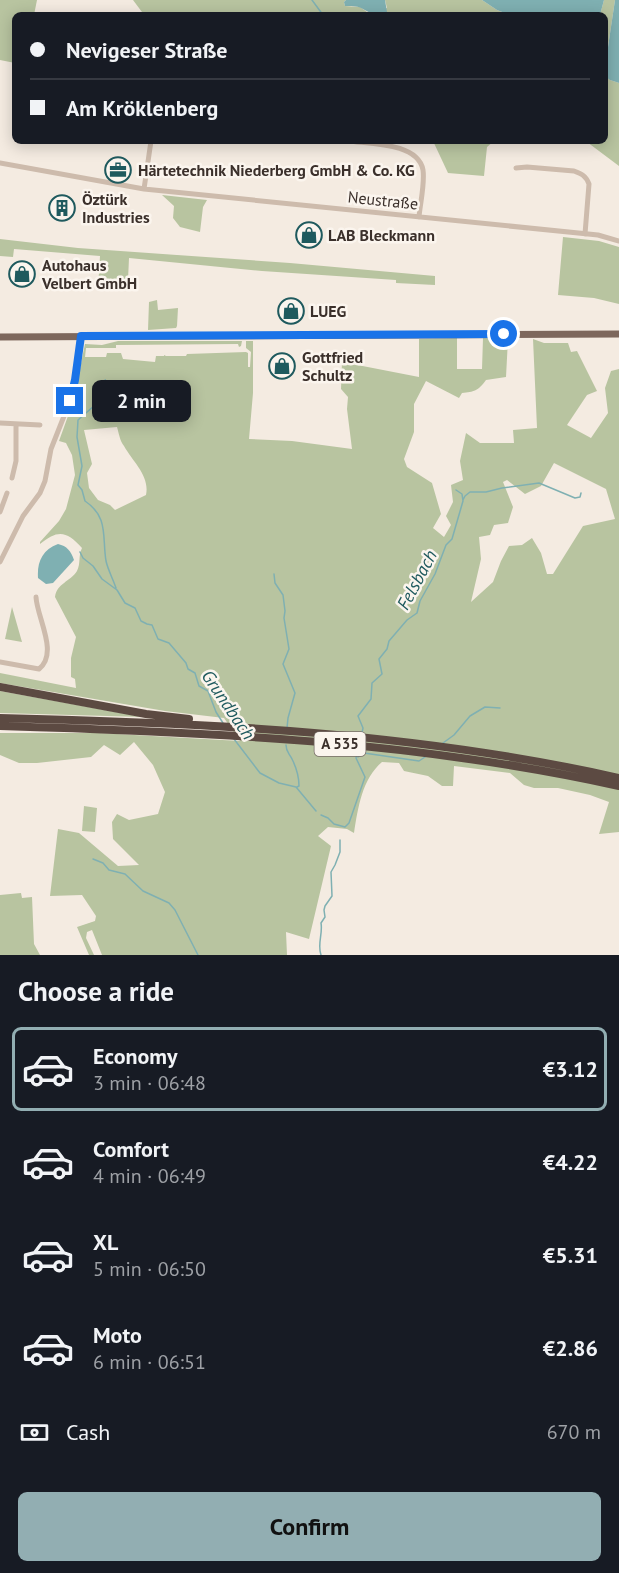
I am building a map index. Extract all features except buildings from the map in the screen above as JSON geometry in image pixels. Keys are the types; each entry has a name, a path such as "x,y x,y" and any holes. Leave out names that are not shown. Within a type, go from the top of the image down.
{"highway":[{"path":"0,687 146,722"},
{"name":"A 535","path":"0,718 222,726 370,738 472,750 619,786"},
{"name":"A 535","path":"0,726 146,722 274,738 533,764 619,778"}],"main road":[{"path":"0,337 619,333"}],"street":[{"path":"144,189 151,144"},
{"path":"374,144 399,147 418,159 423,168 419,217"},
{"name":"Neustraße","path":"0,163 144,189 598,235 619,241"},
{"path":"516,168 527,167 581,173 589,184 585,234"},
{"path":"0,562 23,516 40,493 45,481 51,449 70,401 81,336"},
{"path":"0,423 40,425"},
{"path":"12,478 16,460 16,424"},
{"path":"0,512 7,493"},
{"path":"0,662 39,669 46,661 48,646 36,607 36,597"}],"green space":[{"path":"0,0 37,0 35,12 12,12 12,62 0,60"},
{"path":"133,0 346,0 345,6 360,7 367,12 142,12"},
{"path":"385,0 482,0 502,12 367,12 387,8"},
{"path":"604,0 615,0 608,47 608,12 601,12"},
{"path":"608,76 610,80 619,83 619,166 590,144 608,144"},
{"path":"434,144 490,144 487,147 484,176 448,173"},
{"path":"162,195 207,200 203,207 200,232 180,227 173,218 174,206"},
{"path":"563,237 599,241 619,247 619,304 594,298 558,295"},
{"path":"0,239 78,248 435,276 435,285 129,258 128,280 124,280 124,288 98,289 100,256 14,249 13,257 0,256"},
{"path":"157,300 158,310 178,308 176,328 148,330 149,302"},
{"path":"457,338 457,369 482,369 483,338 508,339 506,377 486,380 478,389 462,393 459,398 426,381 414,404 414,432 404,459 407,467 432,483 441,514 433,528 444,537 451,525 446,516 453,502 451,485 463,480 460,461 466,433 480,443 514,443 513,430 537,428 533,339 544,343 568,343 571,352 577,351 597,391 587,395 567,425 591,438 608,413 605,388 611,371 619,369 619,832 599,834 609,802 590,795 558,788 534,788 524,785 510,773 454,766 453,786 442,786 428,776 404,771 399,763 382,762 365,785 354,833 347,829 328,827 318,836 331,846 309,939 286,932 287,955 102,955 92,930 87,932 86,938 94,955 89,955 77,927 95,921 96,916 82,895 50,896 58,829 79,833 118,866 139,865 113,839 112,822 117,814 129,820 158,814 165,792 153,765 134,742 120,755 104,745 91,757 19,763 0,755 0,733 99,733 240,741 224,718 165,711 0,683 0,673 76,688 75,679 71,677 71,658 76,637 55,597 58,589 77,571 82,548 72,538 62,534 52,536 40,544 40,542 59,521 66,509 75,475 72,455 66,443 59,441 73,402 85,344 102,345 118,341 242,341 239,347 238,344 116,345 116,348 86,348 85,357 106,357 107,353 121,353 123,359 155,362 156,356 164,355 186,356 187,354 246,352 248,353 248,367 250,367 251,352 246,348 246,341 253,341 253,393 249,439 292,441 352,449 347,409 348,397 341,389 342,362 419,377 419,339","holes":["117,427 123,444 143,475 147,488 146,495 115,510 98,500 89,488 87,473 92,464 84,430","554,463 606,489 615,519 583,526 553,574 547,574 541,553 532,538 522,545 509,546 493,582 471,602 481,559 479,537 490,535 494,525 508,523 513,507 503,482 507,480 525,494 541,486"]},
{"path":"12,607 22,642 5,639"},
{"path":"0,691 143,717 0,713"},
{"path":"84,806 97,808 95,832 82,831"},
{"path":"21,893 22,898 32,897 34,944 40,955 0,955 0,895"}],"water":[{"path":"346,0 385,0 387,12 369,12 358,7 345,6"},
{"path":"482,0 604,0 601,12 502,12"},
{"path":"615,0 619,0 619,83 608,78 608,47"},
{"path":"106,379 106,383 111,387 112,420 103,418 94,397 97,383"},
{"path":"58,544 68,549 74,560 53,583 46,584 38,578 38,567 44,553"}],"waterway":[{"path":"312,0 321,12"},
{"path":"95,405 78,420 77,437 82,466 78,485 85,501 93,507 101,521 106,561 116,588"},
{"name":"Felsbach","path":"463,500 470,492 486,492 539,483 575,498 580,497 581,493"},
{"name":"Felsbach","path":"362,733 363,728 358,716 371,699 372,683 382,674 379,659 387,649 389,641 407,620 417,613 420,601 435,574 446,545 452,539 463,501 462,494 456,490"},
{"name":"Grundbach","path":"80,552 102,579 117,590 125,603 135,608 141,621 152,625 158,639 169,643 186,663 188,669 195,673 199,686 208,691 223,723"},
{"path":"274,574 275,583 283,595 289,649 283,664 295,693 287,728"},
{"path":"443,743 454,735 470,716 485,707 500,708"},
{"name":"Grundbach","path":"234,739 260,773 279,783 296,787 316,811"},
{"path":"286,745 297,772 299,786 297,787"},
{"name":"Felsbach","path":"321,815 334,824 345,827 349,823 365,777 356,758 358,750"},
{"path":"358,757 364,753 419,761 425,757"},
{"name":"Grundbach","path":"321,955 321,923 325,917 325,906 332,896 331,872 340,852 340,840"},
{"path":"93,859 103,863 109,870 125,874 143,891 169,903 175,910 198,955"}],"place":[{"name":"Härtetechnik Niederberg GmbH & Co. KG","path":"118,170"},
{"name":"Öztürk Industries","path":"62,208"},
{"name":"LAB Bleckmann","path":"309,235"},
{"name":"Autohaus Velbert GmbH","path":"22,274"},
{"name":"LUEG","path":"291,311"},
{"name":"Gottfried Schultz","path":"282,366"}],"route":[{"path":"70,401 81,336 504,334"}]}
